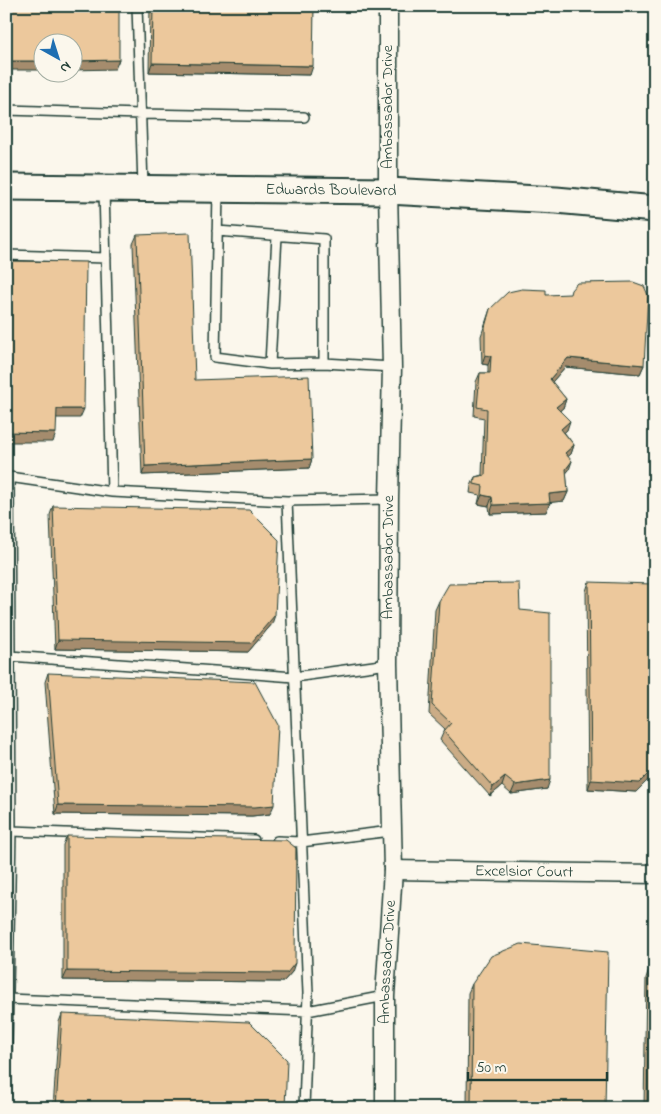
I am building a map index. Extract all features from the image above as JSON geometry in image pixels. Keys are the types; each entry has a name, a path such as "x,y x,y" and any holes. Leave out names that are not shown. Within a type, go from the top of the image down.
{"street":[{"name":"Ambassador Drive","path":"385,1108 385,996 393,870 388,664 392,367 388,191 388,6"},
{"name":"Edwards Boulevard","path":"6,187 388,191 556,200 655,209"},
{"name":"Excelsior Court","path":"393,870 655,874"}],"lane":[{"path":"137,6 143,189"},
{"path":"6,110 304,116"},
{"path":"104,188 112,492"},
{"path":"218,190 215,357 270,364 324,363 392,367"},
{"path":"217,231 324,239 324,363"},
{"path":"270,364 277,236"},
{"path":"6,255 106,258"},
{"path":"6,1096 10,830 8,477 112,492 287,501 389,499"},
{"path":"287,501 307,1011 304,1108"},
{"path":"10,656 294,677 388,664"},
{"path":"10,830 262,840"},
{"path":"272,841 301,842 391,831"},
{"path":"8,999 307,1011 385,996"}],"building":[{"path":"6,6 119,6 119,60 82,61 82,32 32,32 32,61 6,61"},
{"path":"153,6 314,6 313,66 152,63"},
{"path":"190,233 195,380 309,376 312,459 145,466 137,235"},
{"path":"6,261 86,262 84,409 57,409 56,433 6,432"},
{"path":"633,282 644,286 648,295 644,365 568,358 550,379 566,399 556,407 570,421 561,429 574,445 565,453 572,461 566,469 568,492 549,494 550,503 493,505 492,497 482,495 483,486 474,484 475,477 485,475 487,409 477,407 480,373 490,373 491,356 485,355 485,327 490,309 508,292 522,289 546,290 546,295 570,294 577,283"},
{"path":"53,506 249,510 279,540 275,615 251,643 58,640"},
{"path":"589,582 652,584 652,604 655,604 655,767 639,783 591,780"},
{"path":"519,583 520,610 550,613 550,780 515,785 505,777 493,787 444,731 451,723 432,705 439,601 449,584"},
{"path":"48,673 255,682 278,725 274,805 255,807 58,805"},
{"path":"67,836 286,840 296,848 295,963 287,973 67,971"},
{"path":"521,944 608,952 605,1108 471,1108 472,984 491,956"},
{"path":"649,969 655,969 655,1108 647,1108"},
{"path":"62,1014 249,1022 287,1060 285,1108 56,1108"}]}
